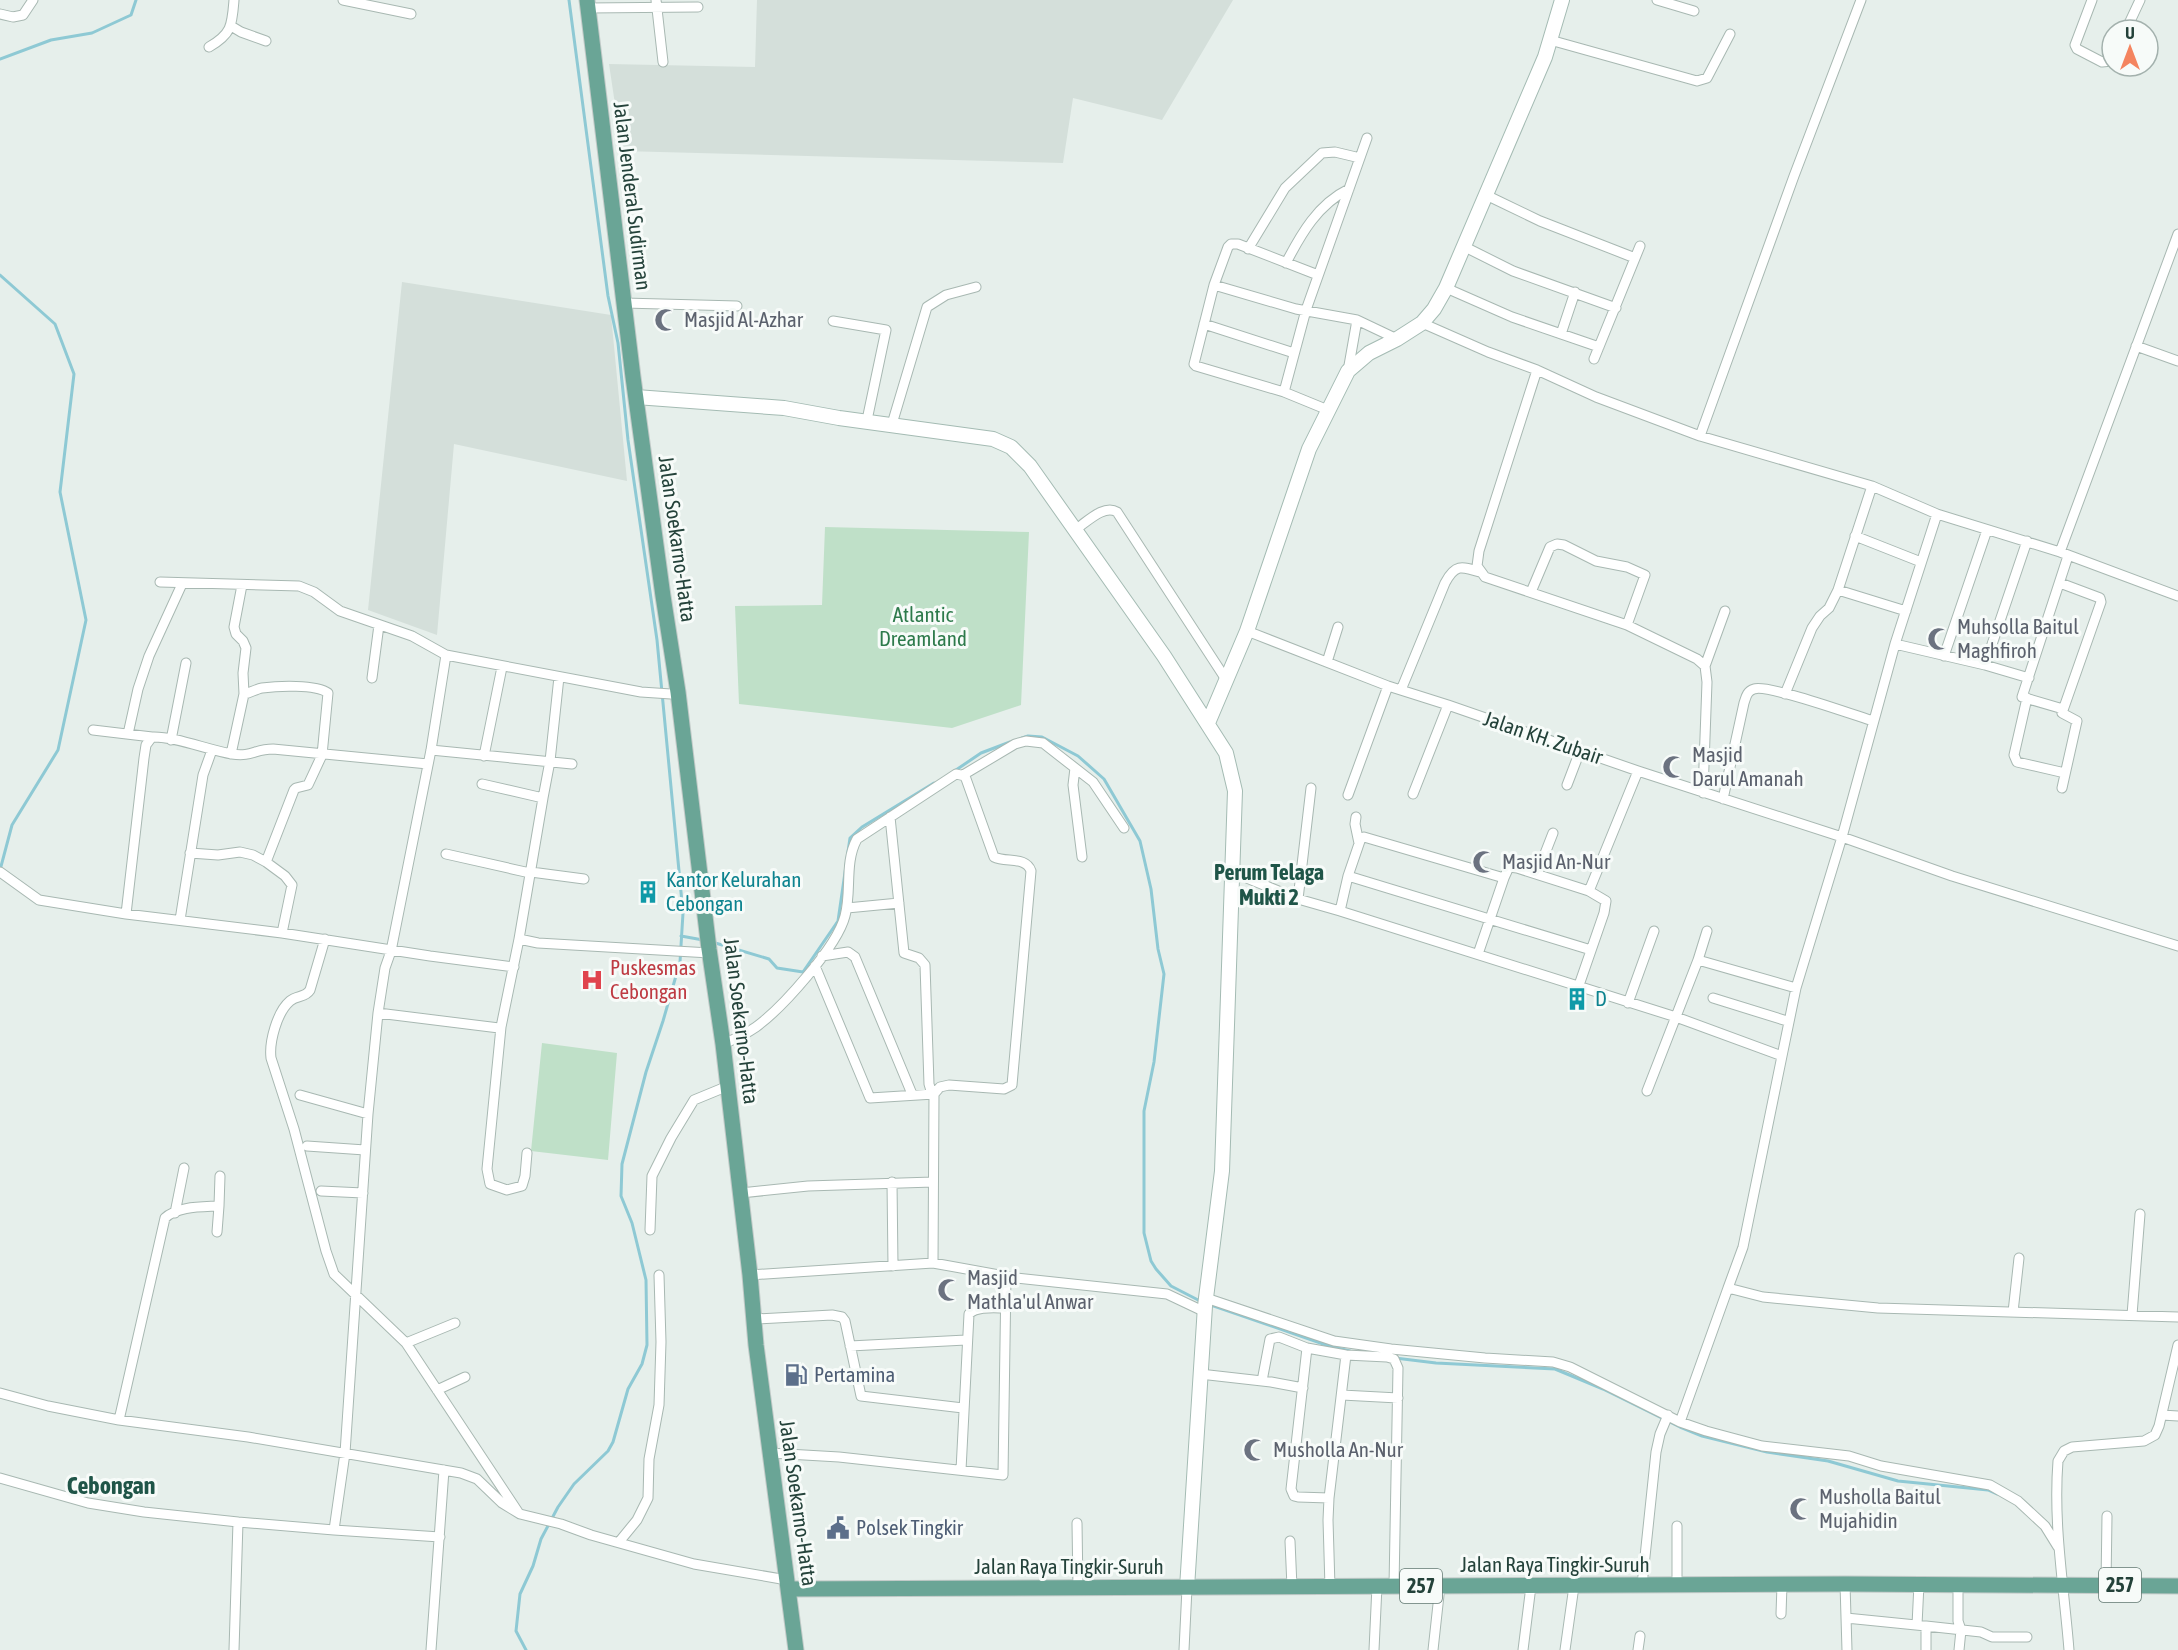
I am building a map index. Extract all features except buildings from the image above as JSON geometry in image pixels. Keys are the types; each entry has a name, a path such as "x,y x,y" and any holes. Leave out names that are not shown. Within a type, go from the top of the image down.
{"main road":[{"name":"Jalan Jenderal Sudirman","path":"588,4 636,398"},
{"name":"Jalan Soekarno-Hatta","path":"636,398 723,1044 770,1453 796,1650"},
{"name":"Jalan Raya Tingkir-Suruh","path":"788,1585 1078,1588 1845,1584 2178,1586"}],"street":[{"path":"0,14 13,17 23,15 33,0"},
{"path":"209,47 221,40 231,26 234,0"},
{"path":"343,0 371,2 411,14"},
{"path":"1348,371 1369,353 1422,323 1434,309 1446,288 1545,57 1562,0"},
{"path":"1658,0 1694,12"},
{"path":"1700,436 1794,176 1862,0"},
{"path":"2092,0 2075,45 2077,49 2100,61"},
{"path":"2132,18 2140,0"},
{"path":"588,4 656,4 698,7"},
{"path":"656,4 663,62"},
{"path":"231,26 266,41"},
{"path":"1550,40 1697,81 1707,78 1730,34"},
{"path":"1284,392 1306,310 1367,138"},
{"path":"1248,249 1285,188 1322,153 1335,152 1360,158"},
{"path":"1286,263 1314,216 1334,198 1349,189"},
{"path":"1486,195 1540,221 1635,258"},
{"path":"2063,709 2022,697 2060,583 2064,554 2136,346 2178,234"},
{"path":"1318,275 1238,244 1231,244 1214,285 1194,356 1196,366 1284,392 1328,410"},
{"path":"1463,246 1514,271 1616,308"},
{"path":"1594,359 1640,246"},
{"path":"1214,285 1306,310 1357,320 1396,339"},
{"path":"892,424 927,307 933,301 946,295 976,286"},
{"path":"1446,288 1512,317 1599,347"},
{"path":"1561,334 1575,292"},
{"path":"624,303 737,306"},
{"path":"1208,723 1247,632 1308,449 1348,371 1357,320"},
{"path":"833,321 886,330 867,420"},
{"path":"1422,323 1596,397 1700,436 1872,486 1937,514 2027,541 2178,596"},
{"path":"1204,324 1294,353"},
{"path":"2136,346 2178,361"},
{"path":"1480,572 1477,563 1479,551 1537,370"},
{"path":"636,398 784,408 1003,442 1030,466 1076,529 1226,753 1235,791 1222,1171 1205,1304 1184,1650"},
{"path":"1785,694 1812,628 1829,608 1838,590 1872,486"},
{"path":"1076,529 1103,511 1110,509 1117,512 1227,681"},
{"path":"1680,1422 1743,1247 1787,1021 1842,837 1872,721 1937,514"},
{"path":"1944,656 1986,530"},
{"path":"1855,536 1921,562"},
{"path":"1985,666 2027,541"},
{"path":"1531,592 1550,547 1557,544 1596,561 1627,567 1645,574 1627,625"},
{"path":"1401,690 1445,583 1451,572 1465,567 1480,572 1485,577 1627,625 1697,659 1705,666"},
{"path":"160,582 299,586 314,592 340,611 424,641 446,655 641,692 675,693"},
{"path":"2060,583 2100,598 2101,602 2063,709 2062,715 2077,721 2062,788"},
{"path":"128,734 138,688 149,656 182,584"},
{"path":"231,754 244,693 243,673 246,648 234,627 242,585"},
{"path":"1838,590 1906,611"},
{"path":"1703,793 1707,682 1705,666 1725,611"},
{"path":"372,678 379,625"},
{"path":"1327,662 1338,627"},
{"name":"Jalan KH. Zubair","path":"1247,632 1388,686 1580,752 1842,837 1952,876 2178,946"},
{"path":"1895,644 2029,678"},
{"path":"334,1530 345,1453 365,1150 378,1013 431,750 446,655"},
{"path":"171,740 186,663"},
{"path":"484,756 502,667"},
{"path":"526,1153 524,1183 519,1188 507,1190 490,1184 487,1169 501,1026 514,967 550,761 559,677"},
{"path":"1348,795 1388,686"},
{"path":"244,693 253,692 259,688 283,687 325,690 328,693 322,754 309,786 294,790 266,862"},
{"path":"1723,799 1748,693 1759,688 1872,721"},
{"path":"2027,698 2015,759 2017,762 2065,773"},
{"path":"1413,794 1448,705"},
{"path":"93,730 171,740 249,756 258,750 273,748 428,764"},
{"path":"126,914 144,758 146,746 152,737"},
{"path":"723,1044 743,1035 764,1020 815,966 841,928 847,908 850,856 854,844 861,835 956,774 963,775 1015,744 1026,741 1043,743 1093,782 1124,828"},
{"path":"180,920 203,775 212,750"},
{"path":"431,750 572,764"},
{"path":"1567,786 1580,752"},
{"path":"1075,768 1073,785 1082,857"},
{"path":"1589,891 1638,771"},
{"path":"933,1094 938,1088 946,1085 1004,1089 1009,1088 1013,1082 1030,872 1024,862 994,857 968,781 963,775"},
{"path":"482,784 543,798"},
{"path":"1298,899 1311,788"},
{"path":"890,818 904,953 919,958 925,965 929,1084 933,1094 933,1263"},
{"path":"1356,818 1359,843"},
{"path":"1537,874 1552,833"},
{"path":"1340,911 1348,876 1362,837 1369,837 1504,878"},
{"path":"190,853 218,855 240,852 253,855 285,876 292,885 282,933"},
{"path":"446,854 531,872 584,879"},
{"path":"1478,954 1507,868 1510,866 1589,891 1606,902 1578,988"},
{"path":"1232,872 1298,899 1676,1017 1782,1056"},
{"path":"2,873 39,900 514,967"},
{"path":"1348,876 1591,950"},
{"path":"847,908 899,903"},
{"path":"1628,1003 1654,931"},
{"path":"1647,1091 1707,931"},
{"path":"325,939 310,990 306,995 289,1002 283,1010 270,1047 271,1058 294,1129 326,1251 334,1274 406,1343 520,1514"},
{"path":"519,939 538,943 670,952 710,951"},
{"path":"822,956 848,952 855,957 912,1094"},
{"path":"1698,960 1796,988"},
{"path":"815,966 870,1098 933,1094"},
{"path":"1713,998 1787,1021"},
{"path":"378,1013 496,1029 501,1026"},
{"path":"650,1230 652,1176 671,1138 694,1100 728,1086"},
{"path":"300,1095 368,1114"},
{"path":"307,1146 365,1150"},
{"path":"174,1213 184,1168"},
{"path":"217,1233 220,1176"},
{"path":"892,1182 893,1266"},
{"path":"741,1193 808,1186 933,1182"},
{"path":"321,1191 363,1193"},
{"path":"119,1420 165,1218 169,1214 192,1208 219,1206"},
{"path":"2132,1315 2140,1214"},
{"path":"2013,1312 2019,1258"},
{"path":"750,1275 933,1263 1006,1277 1167,1293 1332,1346 1346,1355 1394,1359 1398,1368 1394,1587"},
{"path":"619,1542 637,1520 648,1498 650,1459 659,1405 661,1342 659,1275"},
{"path":"770,1453 839,1457 1000,1475 1004,1473 1006,1277"},
{"path":"1728,1288 1763,1297 1878,1308 2178,1317"},
{"path":"961,1470 969,1314 972,1310 1006,1308"},
{"path":"754,1319 837,1315 845,1319 859,1393 863,1397 963,1408"},
{"path":"406,1343 455,1323"},
{"path":"1262,1381 1270,1339 1279,1337 1307,1348 1332,1346 1391,1349 1553,1362 1570,1367 1666,1419 1706,1431 1762,1446 1849,1456 1881,1466 1990,1485 2018,1501 2045,1526 2058,1547"},
{"path":"850,1346 966,1340"},
{"path":"2069,1650 2060,1585 2058,1461 2064,1451 2072,1447 2150,1439 2156,1435 2178,1345"},
{"path":"1307,1348 1291,1484 1292,1493 1298,1497 1329,1498"},
{"path":"1330,1587 1329,1498 1346,1355"},
{"path":"1200,1374 1303,1388"},
{"path":"437,1390 465,1377"},
{"path":"0,1393 48,1406 119,1420 248,1437 444,1470 477,1479 502,1503 520,1514 694,1564 788,1585"},
{"path":"1342,1395 1398,1398"},
{"path":"2162,1415 2178,1416"},
{"path":"1642,1585 1656,1452 1666,1419"},
{"path":"431,1650 444,1470"},
{"path":"0,1478 88,1503 144,1512 238,1522 440,1537"},
{"path":"2106,1585 2107,1516"},
{"path":"234,1650 238,1522"},
{"path":"1077,1523 1078,1588"},
{"path":"1677,1527 1677,1585"},
{"path":"1290,1541 1292,1587"},
{"path":"1845,1584 1847,1650"},
{"path":"1919,1584 1926,1650"},
{"path":"1781,1614 1782,1585"},
{"path":"1958,1585 1958,1621 1961,1630 1959,1650"},
{"path":"1432,1650 1440,1586"},
{"path":"1523,1650 1531,1586"},
{"path":"1565,1650 1574,1586"},
{"path":"1374,1650 1377,1587"},
{"path":"1846,1618 1981,1632 1992,1637 2027,1637"},
{"path":"1638,1650 1640,1636"}],"shaded area":[{"path":"757,0 1233,0 1162,120 1073,98 1063,163 622,151 609,64 755,67"},
{"path":"402,282 611,315 627,481 454,444 437,635 368,610"}],"green space":[{"name":"Atlantic Dreamland","path":"825,527 1029,532 1021,705 952,728 739,704 735,606 822,605"},
{"path":"542,1043 617,1053 608,1160 531,1151"}],"waterway":[{"path":"0,59 51,40 92,33 131,15 136,0"},
{"path":"526,1650 516,1631 520,1594 533,1566 541,1539 558,1507 574,1484 608,1451 613,1442 628,1389 642,1364 647,1345 646,1280 632,1223 621,1196 622,1164 646,1072 680,962 683,913 657,640 628,440 618,343 608,296 569,0"},
{"path":"0,275 55,324 74,374 60,492 86,620 58,750 12,825 0,870"},
{"path":"1022,738 1042,737 1078,756 1104,779 1140,841 1151,889 1158,949 1164,974 1154,1062 1144,1111 1144,1233 1151,1261 1156,1269 1171,1286 1202,1302"},
{"path":"953,772 981,753 1010,742"},
{"path":"712,942 769,959 777,968 803,972 838,921 850,838 862,827 934,783"},
{"path":"681,936 703,940"},
{"path":"1208,1304 1329,1346 1350,1351"},
{"path":"1395,1358 1436,1363 1555,1369 1702,1436 1767,1452 1828,1461 1898,1481 1988,1490 1997,1494"}],"place":[{"name":"Masjid Al-Azhar","path":"666,320"},
{"name":"Muhsolla Baitul Maghfiroh","path":"1939,639"},
{"name":"Masjid Darul Amanah","path":"1674,767"},
{"name":"Masjid An-Nur","path":"1484,862"},
{"name":"Kantor Kelurahan Cebongan","path":"648,892"},
{"name":"Puskesmas Cebongan","path":"592,980"},
{"name":"D","path":"1577,999"},
{"name":"Masjid Mathla'ul Anwar","path":"949,1290"},
{"name":"Pertamina","path":"796,1375"},
{"name":"Musholla An-Nur","path":"1255,1450"},
{"name":"Musholla Baitul Mujahidin","path":"1801,1509"},
{"name":"Polsek Tingkir","path":"838,1528"}],"district":[{"name":"Perum Telaga Mukti 2","path":"1269,884"},
{"name":"Cebongan","path":"111,1486"}]}
